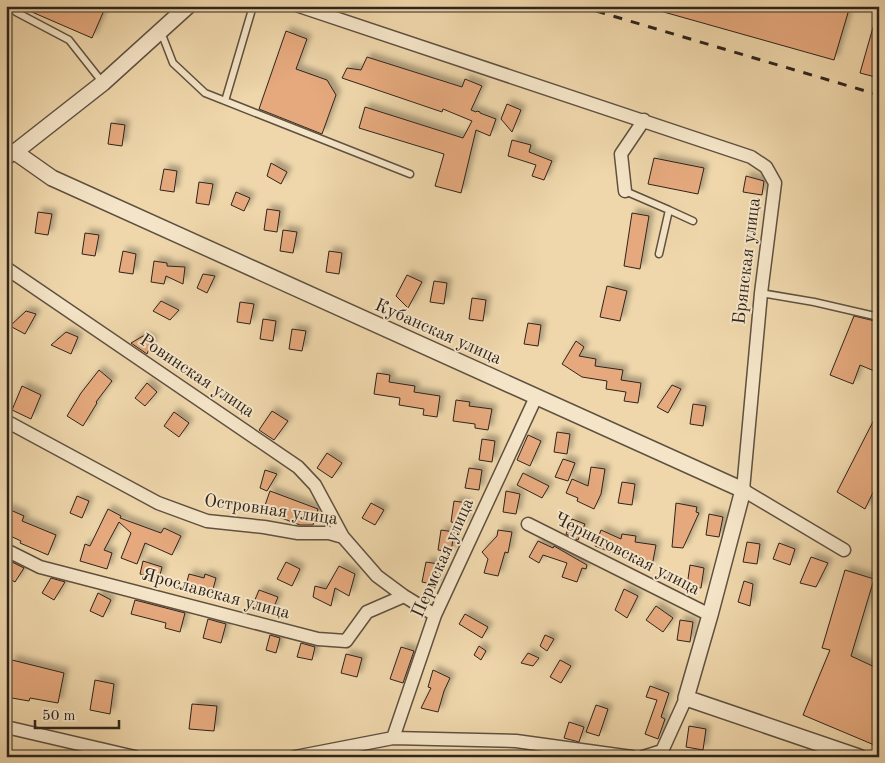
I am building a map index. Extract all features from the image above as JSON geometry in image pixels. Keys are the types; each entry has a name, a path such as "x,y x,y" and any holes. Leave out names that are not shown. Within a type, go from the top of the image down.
{"street":[{"path":"11,156 102,83 188,6"},
{"name":"Брянская улица","path":"299,6 751,157 766,167 775,183 761,293 743,490 686,698"},
{"path":"625,191 621,154 644,120"},
{"name":"Кубанская улица","path":"11,156 52,178 743,490 844,550"},
{"name":"Ровинская улица","path":"6,268 298,467 315,485 343,538"},
{"name":"Пермская улица","path":"393,738 435,615 536,397"},
{"name":"Островная улица","path":"6,421 158,503 207,521 264,527 298,533 329,533 343,538 378,576 404,596 435,615"},
{"name":"Черниговская улица","path":"528,524 710,616"},
{"name":"Ярославская улица","path":"6,550 40,567 318,639 346,641 367,612 404,596"},
{"path":"643,757 662,751 686,698 859,757"},
{"path":"6,727 135,757"},
{"path":"295,757 393,738 516,741 632,757"}],"lane":[{"path":"12,6 16,12 69,40 102,83"},
{"path":"225,101 253,6"},
{"path":"160,31 173,63 205,93 410,174"},
{"path":"625,191 693,221"},
{"path":"659,254 668,210"},
{"path":"761,293 814,302 879,317"}],"building":[{"path":"18,6 100,6 105,8 92,38"},
{"path":"653,6 850,6 834,60 653,9"},
{"path":"876,17 879,18 879,78 860,73"},
{"path":"286,31 307,39 296,69 327,80 336,95 322,134 259,109"},
{"path":"367,57 462,87 465,79 482,86 471,110 496,119 490,136 476,130 461,193 435,186 444,154 359,128 365,107 463,138 472,121 443,109 442,112 342,78 347,68 361,70"},
{"path":"507,104 521,110 512,132 501,119"},
{"path":"111,123 125,125 122,146 108,144"},
{"path":"512,140 531,145 529,152 552,161 544,180 532,176 536,165 508,156"},
{"path":"654,158 704,168 698,194 648,184"},
{"path":"271,163 287,172 281,184 267,176"},
{"path":"164,169 177,171 174,192 160,190"},
{"path":"746,176 764,181 762,195 743,192"},
{"path":"199,182 213,184 209,205 196,203"},
{"path":"236,192 250,198 244,211 231,205"},
{"path":"267,209 280,211 277,232 264,230"},
{"path":"38,212 52,214 48,235 35,233"},
{"path":"632,213 649,216 640,269 624,266"},
{"path":"283,230 297,232 293,253 280,251"},
{"path":"85,233 99,235 95,256 82,254"},
{"path":"123,251 136,254 133,274 119,272"},
{"path":"329,251 342,253 339,274 326,272"},
{"path":"154,261 167,263 167,266 185,267 183,284 166,276 164,284 151,282"},
{"path":"203,274 215,276 207,293 197,288"},
{"path":"407,275 422,282 408,308 396,296"},
{"path":"434,281 447,283 444,304 430,302"},
{"path":"607,286 627,291 620,321 600,317"},
{"path":"472,298 486,300 483,321 469,319"},
{"path":"161,301 179,310 170,320 153,311"},
{"path":"240,302 254,304 250,324 237,322"},
{"path":"26,311 36,314 25,334 10,326"},
{"path":"854,316 879,322 879,373 860,365 853,384 830,375"},
{"path":"263,319 276,321 273,341 260,339"},
{"path":"528,323 541,325 538,346 524,344"},
{"path":"292,329 306,331 302,351 289,349"},
{"path":"66,332 78,337 71,354 51,345"},
{"path":"143,336 153,340 147,354 131,343"},
{"path":"576,341 584,347 579,356 596,359 595,366 623,370 621,380 641,383 638,403 624,401 626,392 606,389 607,381 582,377 562,364"},
{"path":"99,370 112,381 96,402 83,426 67,416 81,393"},
{"path":"377,373 390,375 389,382 415,386 414,392 440,396 437,417 423,415 424,409 399,405 400,398 374,394"},
{"path":"147,383 157,392 145,406 135,398"},
{"path":"672,385 681,389 668,413 657,407"},
{"path":"22,386 41,395 31,419 12,410"},
{"path":"456,400 470,402 469,406 492,409 488,430 475,428 475,424 453,421"},
{"path":"693,404 706,406 703,426 690,424"},
{"path":"879,410 879,480 865,509 837,492"},
{"path":"272,411 288,421 274,440 259,430"},
{"path":"174,412 189,423 179,437 164,426"},
{"path":"557,432 570,434 567,454 554,452"},
{"path":"528,435 541,441 530,466 517,460"},
{"path":"482,439 495,441 492,462 479,460"},
{"path":"327,453 342,463 332,478 317,468"},
{"path":"563,459 575,463 568,481 555,477"},
{"path":"591,467 605,469 601,494 594,509 577,501 578,498 566,493 572,479 588,486"},
{"path":"469,468 482,470 479,490 465,488"},
{"path":"265,470 277,474 267,491 260,488"},
{"path":"523,473 549,486 542,498 517,485"},
{"path":"622,482 635,484 632,505 618,503"},
{"path":"270,491 318,509 313,525 300,525 263,511"},
{"path":"506,491 520,494 516,514 503,512"},
{"path":"77,496 89,501 82,518 70,513"},
{"path":"454,501 467,503 464,524 451,522"},
{"path":"371,503 384,510 375,525 362,518"},
{"path":"676,503 697,507 696,512 699,513 683,548 672,547"},
{"path":"6,508 24,516 22,521 56,535 48,555 20,543 21,541 6,534"},
{"path":"108,509 121,516 120,518 161,533 164,528 181,536 172,555 145,543 137,564 121,558 131,533 119,522 104,550 112,553 107,569 80,561 85,544 90,546"},
{"path":"709,514 723,517 719,537 706,535"},
{"path":"572,519 585,524 578,540 566,534"},
{"path":"441,530 454,532 451,552 438,550"},
{"path":"498,530 512,532 508,553 505,552 498,576 484,573 488,559 482,552 497,536"},
{"path":"601,530 621,539 622,534 636,536 635,542 656,545 652,566 639,564 640,557 616,554 595,546"},
{"path":"538,541 553,548 554,546 587,565 586,569 582,568 577,582 562,577 567,563 543,555 539,563 529,557"},
{"path":"747,542 760,544 757,564 743,562"},
{"path":"779,543 795,549 790,565 773,559"},
{"path":"811,557 828,563 816,587 800,583"},
{"path":"10,561 24,568 15,582 6,577 6,567"},
{"path":"143,561 162,567 159,579 140,574"},
{"path":"286,562 300,569 292,586 277,579"},
{"path":"426,562 439,564 436,585 422,582"},
{"path":"690,565 704,568 701,588 687,586"},
{"path":"339,566 355,574 349,596 335,588 331,606 313,597 315,586 326,589"},
{"path":"845,570 874,579 851,656 879,669 879,747 803,715 830,650 822,648"},
{"path":"189,574 204,578 205,574 216,578 212,593 186,585"},
{"path":"51,578 65,582 54,600 42,593"},
{"path":"744,581 753,584 750,606 738,602"},
{"path":"624,589 638,596 627,618 615,610"},
{"path":"259,590 278,597 271,614 252,607"},
{"path":"98,593 111,600 103,617 90,611"},
{"path":"135,600 185,613 180,632 165,628 166,623 131,614"},
{"path":"656,606 673,618 663,632 646,620"},
{"path":"465,614 488,627 482,638 459,624"},
{"path":"208,619 226,624 221,643 203,638"},
{"path":"680,620 693,622 690,642 677,640"},
{"path":"270,635 280,638 276,653 266,650"},
{"path":"545,635 554,639 547,651 540,646"},
{"path":"301,643 315,647 312,660 297,657"},
{"path":"479,646 486,651 481,660 474,655"},
{"path":"401,647 414,651 403,683 390,679"},
{"path":"528,653 539,658 533,666 521,663"},
{"path":"346,654 362,658 357,677 341,673"},
{"path":"12,660 64,673 58,703 30,698 29,701 6,697 6,684"},
{"path":"560,660 571,666 561,683 550,677"},
{"path":"433,670 450,678 438,712 421,708 431,688 428,687"},
{"path":"95,680 114,684 110,714 90,710"},
{"path":"650,686 669,693 661,717 665,719 658,739 645,734 657,700 646,697"},
{"path":"192,704 217,706 214,731 189,729"},
{"path":"596,705 608,709 599,736 586,732"},
{"path":"569,722 584,727 579,742 564,738"},
{"path":"689,726 706,729 703,750 686,747"}],"railway":[{"path":"579,6 879,95"}]}
